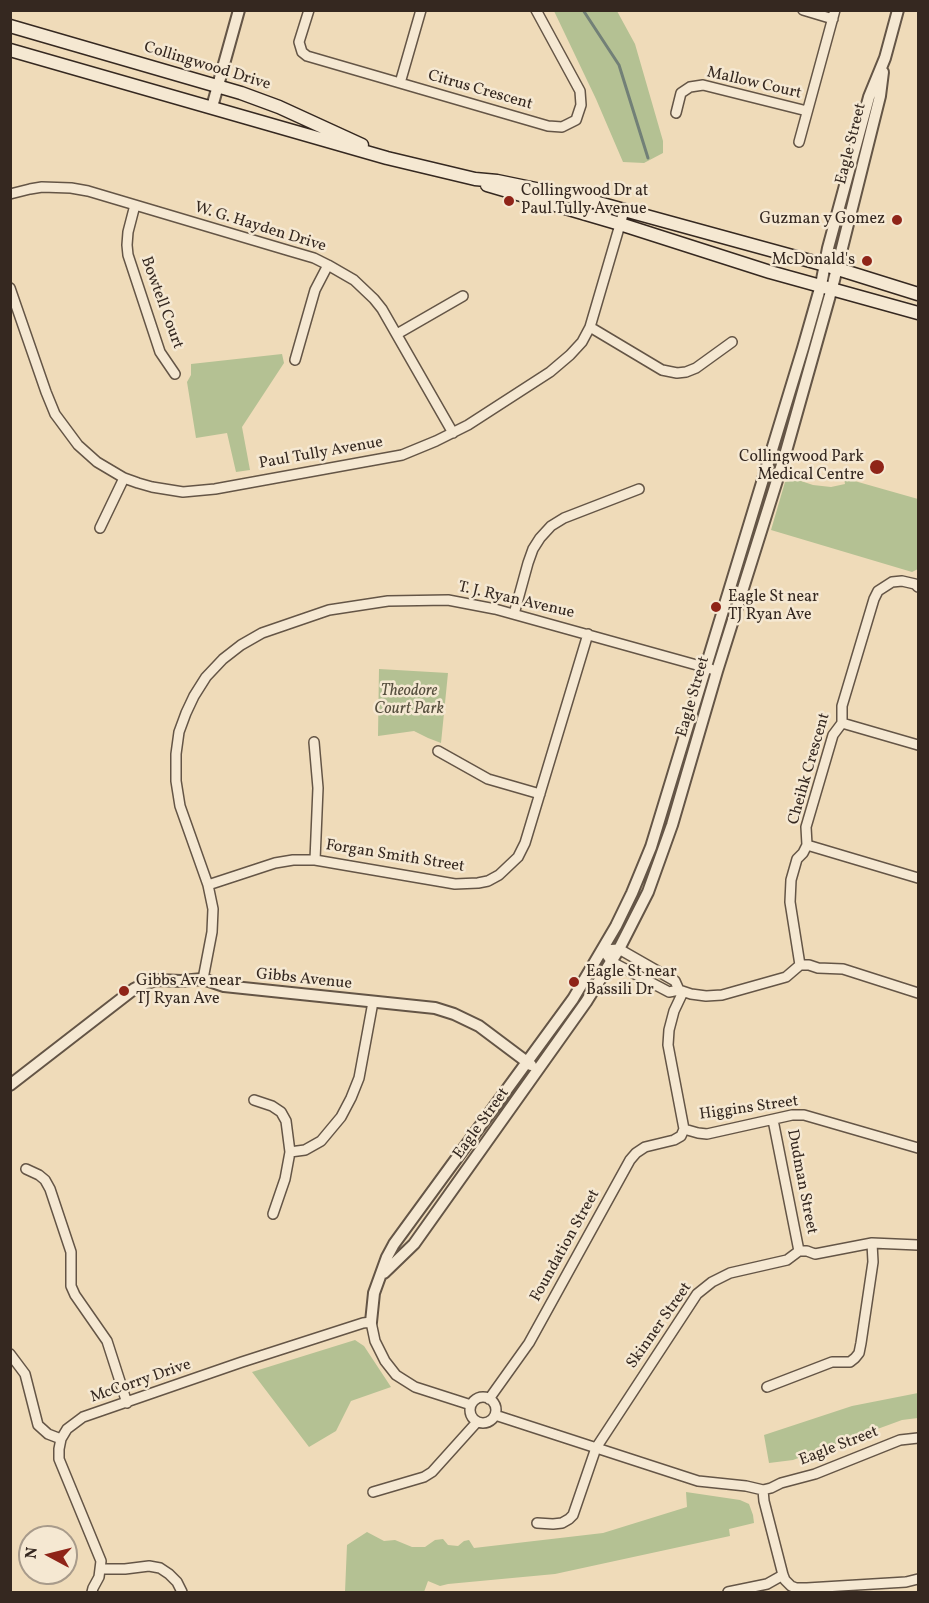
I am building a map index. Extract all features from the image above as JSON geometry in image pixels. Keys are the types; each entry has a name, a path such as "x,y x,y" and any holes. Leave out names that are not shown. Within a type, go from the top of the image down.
{"main road":[{"name":"Collingwood Drive","path":"10,26 218,86 279,107 349,138 387,158"},
{"name":"Collingwood Drive","path":"10,50 387,158 475,179 543,190 692,228 918,294"},
{"name":"Collingwood Drive","path":"475,179 494,188 620,224 771,272 918,313"}],"street":[{"path":"212,107 239,10"},
{"name":"Citrus Crescent","path":"309,10 299,42 302,52 307,56 548,126 562,127 576,120 581,105 580,91 536,10"},
{"path":"400,83 421,10"},
{"path":"799,142 834,15 803,10"},
{"name":"Eagle Street","path":"381,1276 414,1244 539,1070 612,962 648,892 662,855 772,498 830,267 880,96 885,58 898,10"},
{"name":"Mallow Court","path":"676,113 681,93 690,87 703,86 807,111"},
{"name":"W. G. Hayden Drive","path":"10,194 30,189 56,187 88,191 298,253 328,265 354,280 382,309 453,433"},
{"name":"Bowtell Court","path":"135,205 128,232 128,255 160,352 175,374"},
{"name":"Paul Tully Avenue","path":"10,288 46,392 56,414 70,436 87,454 124,478 152,488 183,492 215,489 402,455 453,433 550,372 582,342 590,327 624,211"},
{"path":"295,360 315,290 328,265"},
{"name":"Eagle Street","path":"471,1405 416,1387 396,1375 385,1361 375,1341 371,1322 375,1293 387,1257 394,1244 573,999 603,950 632,893 651,848 803,348 826,286"},
{"path":"397,334 463,296"},
{"path":"590,327 662,370 677,373 696,368 732,342"},
{"path":"100,528 124,478"},
{"path":"514,614 533,549 551,526 564,518 639,489"},
{"name":"Cheihk Crescent","path":"800,965 790,902 791,880 797,859 807,845 806,827 834,735 842,723 842,706 874,598 878,591 892,582 902,581 918,587"},
{"name":"T. J. Ryan Avenue","path":"203,980 212,932 213,909 208,885 180,806 176,781 176,754 179,732 194,696 206,676 241,645 262,633 329,610 388,601 448,600 514,614 717,671"},
{"name":"Forgan Smith Street","path":"208,885 275,863 293,860 315,860 455,884 488,881 499,875 518,857 525,843 588,634"},
{"path":"842,723 918,745"},
{"path":"314,742 318,788 315,860"},
{"path":"438,751 488,778 540,794"},
{"path":"807,845 918,878"},
{"path":"603,950 619,949 675,981 682,991"},
{"path":"603,950 612,962 669,992 682,991 706,996 722,995 786,977 800,965 809,965 818,968 843,969 918,993"},
{"name":"Gibbs Avenue","path":"10,1085 134,989 158,980 203,980 224,986 435,1008 479,1026 539,1070"},
{"name":"Higgins Street","path":"682,991 669,1030 668,1045 684,1129 707,1134 792,1115 804,1115 918,1148"},
{"path":"290,1152 305,1150 321,1141 341,1116 351,1098 359,1078 373,1002"},
{"path":"254,1100 273,1106 281,1112 286,1121 290,1152 285,1179 273,1214"},
{"name":"Dudman Street","path":"773,1120 799,1251"},
{"name":"Foundation Street","path":"489,1399 529,1343 630,1160 645,1148 681,1136 684,1129"},
{"path":"26,1169 39,1175 50,1189 71,1252 71,1286 107,1341 127,1403"},
{"name":"Skinner Street","path":"537,1523 562,1523 573,1515 596,1448 697,1294 712,1282 730,1273 787,1260 799,1251 815,1254 886,1242 918,1245"},
{"path":"767,1387 832,1362 850,1362 855,1358 861,1343 873,1262 872,1243"},
{"name":"McCorry Drive","path":"61,1439 67,1430 83,1417 242,1362 371,1322"},
{"path":"10,1354 25,1374 38,1425 48,1434 61,1439 59,1459 100,1561 101,1569 92,1593"},
{"path":"478,1398 489,1399 495,1407 493,1419 486,1423 477,1422 471,1416 471,1405 478,1398"},
{"name":"Eagle Street","path":"495,1415 698,1481 763,1490 815,1474 900,1440 918,1438"},
{"path":"373,1492 424,1477 432,1472 477,1422"},
{"path":"763,1490 783,1575 787,1583 796,1588 906,1582 918,1579"},
{"path":"101,1569 149,1566 160,1568 177,1582 182,1593"},
{"path":"728,1593 767,1584 783,1575"}],"green space":[{"path":"554,11 617,11 635,44 663,141 663,153 644,163 623,162"},
{"path":"282,354 284,363 242,427 250,470 236,472 227,433 196,438 187,382 191,375 191,364"},
{"path":"844,478 918,499 918,569 912,572 771,530 785,482 795,479 813,485 831,487 845,484"},
{"name":"Theodore Court Park","path":"379,669 448,673 441,743 414,731 378,736"},
{"path":"355,1340 364,1346 391,1387 351,1401 336,1431 309,1447 252,1372"},
{"path":"918,1393 918,1418 902,1420 793,1460 769,1463 764,1435 852,1406"},
{"path":"686,1492 740,1500 749,1504 754,1523 729,1529 730,1536 555,1574 440,1586 428,1581 424,1592 345,1592 347,1545 367,1532 384,1541 395,1540 412,1547 425,1547 435,1540 443,1539 448,1545 458,1546 469,1540 474,1548 603,1533 687,1507"}],"waterway":[{"path":"583,10 619,65 648,158"}],"place":[{"name":"Collingwood Dr at Paul Tully Avenue","path":"509,201"},
{"name":"Guzman y Gomez","path":"897,220"},
{"name":"McDonald's","path":"867,261"},
{"name":"Collingwood Park Medical Centre","path":"877,467"},
{"name":"Eagle St near TJ Ryan Ave","path":"716,607"},
{"name":"Eagle St near Bassili Dr","path":"574,982"},
{"name":"Gibbs Ave near TJ Ryan Ave","path":"124,991"}]}
